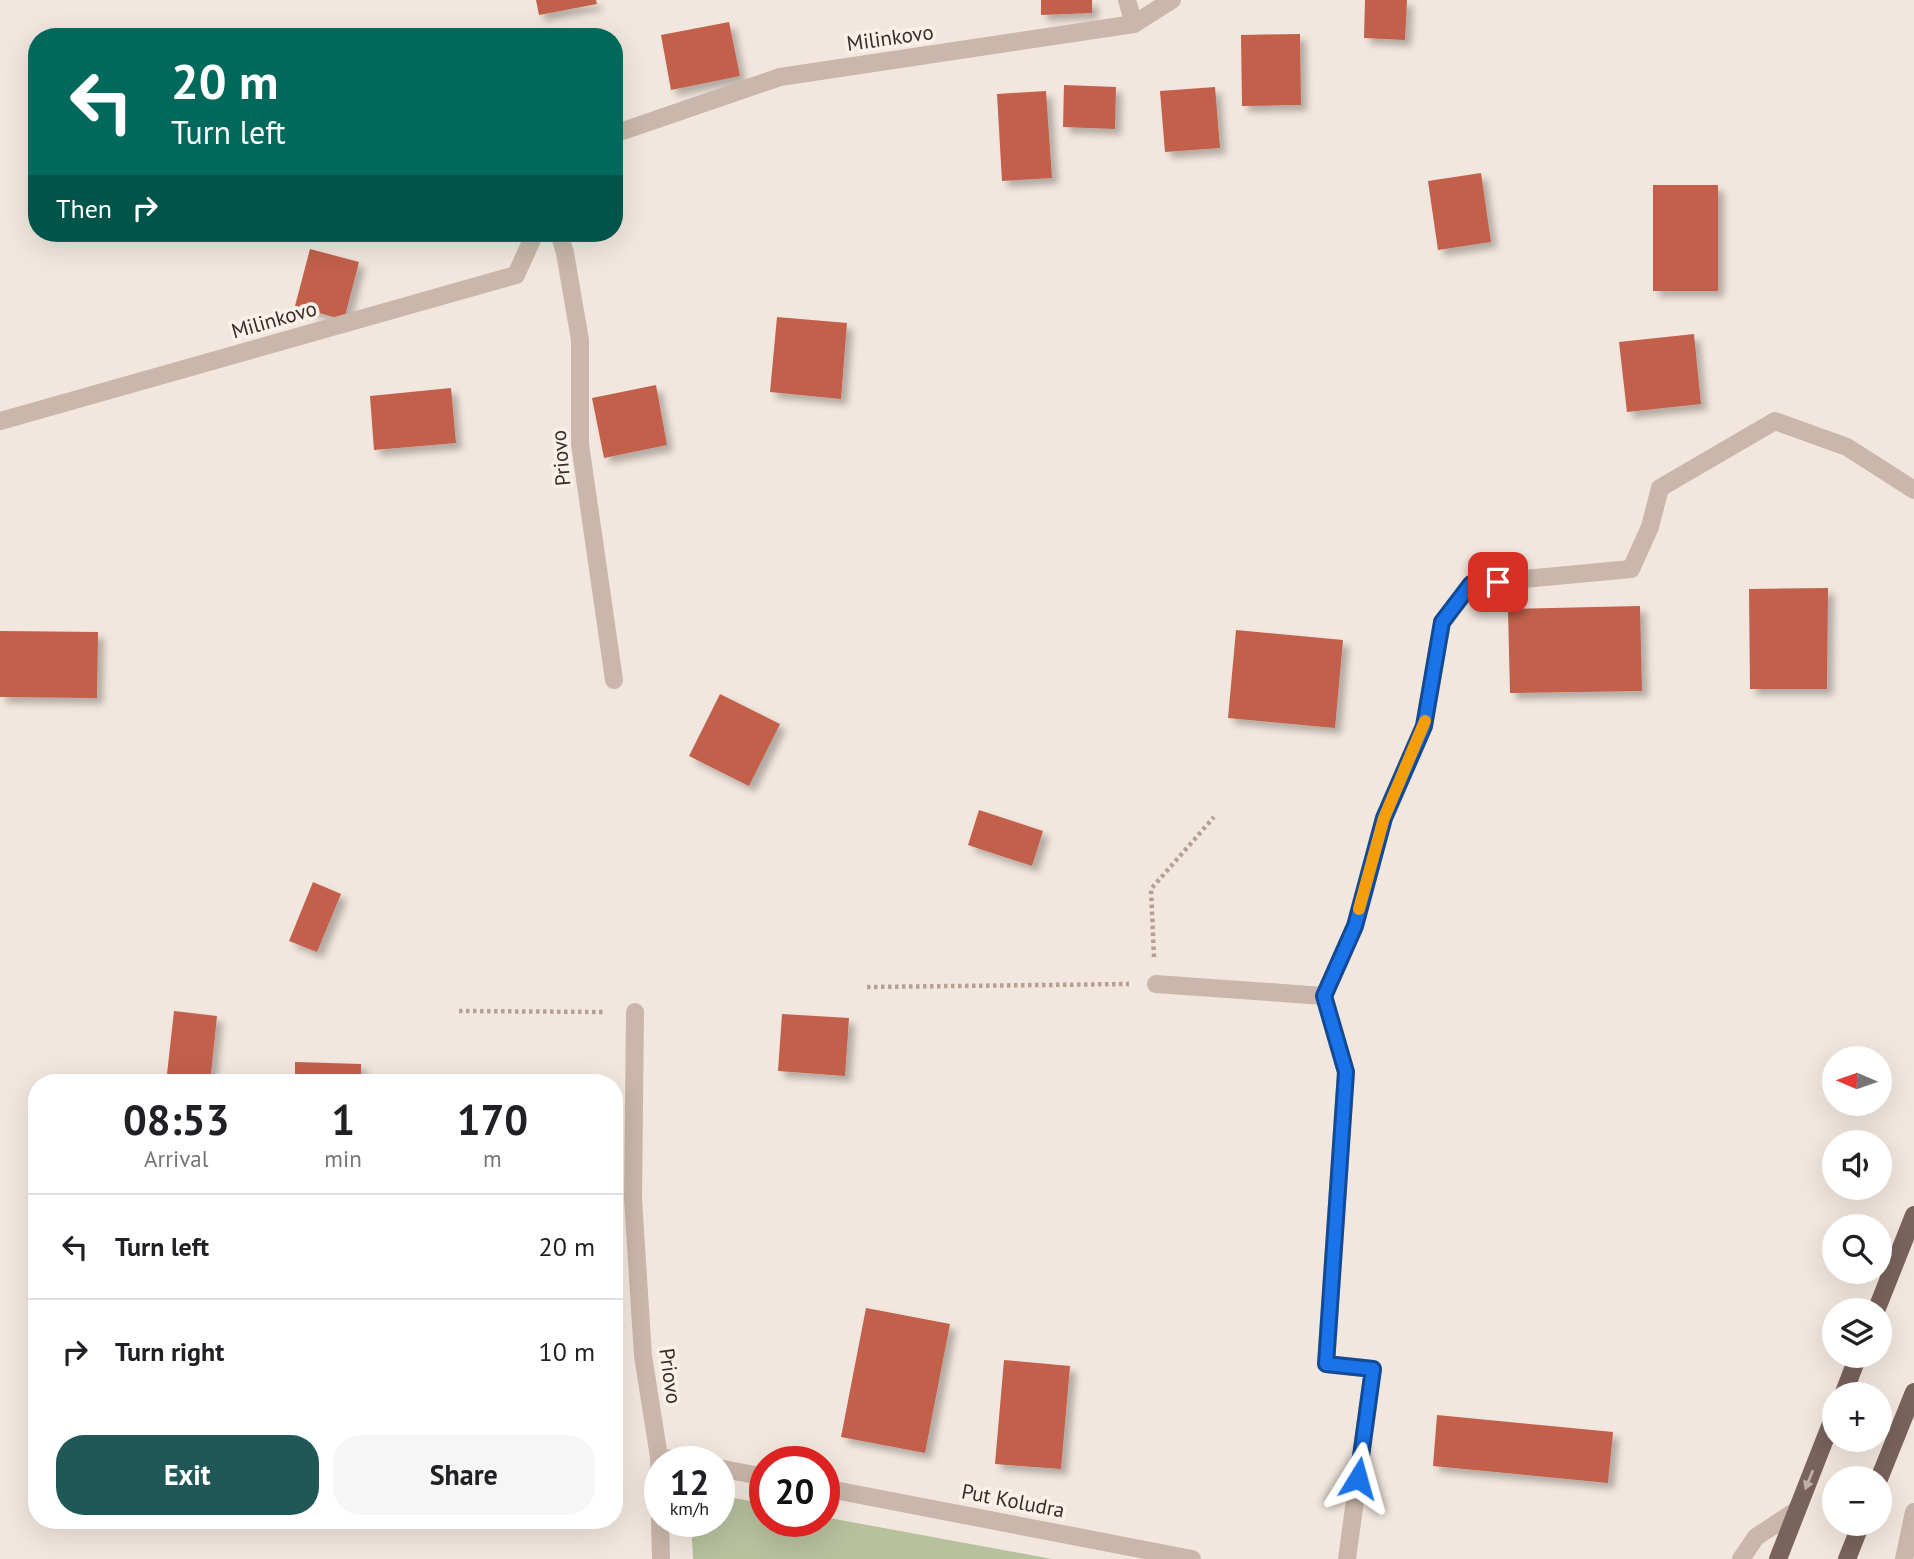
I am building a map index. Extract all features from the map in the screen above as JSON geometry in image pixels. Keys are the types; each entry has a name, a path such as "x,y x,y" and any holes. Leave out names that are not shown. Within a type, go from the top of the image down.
{"main road":[{"path":"1881,1298 1914,1215"},
{"path":"1884,1466 1914,1392"},
{"path":"1778,1559 1822,1446"},
{"path":"1847,1559 1856,1536"}],"street":[{"path":"1127,0 1134,24"},
{"name":"Milinkovo","path":"623,131 780,77 1134,24 1172,0"},
{"name":"Milinkovo","path":"0,421 516,275 531,242"},
{"name":"Priovo","path":"562,242 580,340 580,444 614,680"},
{"path":"1347,1559 1373,1369 1326,1364 1346,1072 1324,996 1355,926 1384,818 1424,726 1442,622 1471,584 1631,569 1650,527 1660,488 1775,421 1847,447 1914,490"},
{"path":"1156,984 1324,996"},
{"name":"Priovo","path":"635,1012 634,1212 643,1356 657,1446"},
{"name":"Put Koludra","path":"840,1491 1192,1559"},
{"path":"1741,1559 1756,1537 1797,1510"},
{"path":"1904,1559 1914,1512"},
{"path":"660,1537 661,1559"}],"path":[{"path":"867,987 1156,984 1151,889 1214,817"},
{"path":"459,1011 635,1012"}],"green space":[{"path":"735,1498 749,1501 749,1537 840,1537 840,1520 1052,1559 693,1559 692,1537 735,1537"}],"building":[{"path":"536,0 596,0 597,4 539,15"},
{"path":"1041,0 1092,0 1092,13 1041,15"},
{"path":"1365,0 1407,0 1405,40 1364,38"},
{"path":"729,22 740,76 671,90 661,35"},
{"path":"1300,34 1301,105 1242,106 1241,35"},
{"path":"1064,85 1116,87 1115,129 1063,127"},
{"path":"1215,87 1220,148 1165,152 1160,91"},
{"path":"1046,91 1052,178 1002,181 997,94"},
{"path":"1481,173 1491,242 1438,250 1428,181"},
{"path":"1653,185 1718,185 1718,291 1653,291"},
{"path":"310,249 359,262 344,320 295,306"},
{"path":"777,317 847,323 841,399 770,392"},
{"path":"1694,334 1701,404 1627,412 1619,342"},
{"path":"656,385 667,445 604,458 592,398"},
{"path":"451,388 456,443 374,450 370,396"},
{"path":"1828,588 1827,689 1750,689 1749,589"},
{"path":"1640,606 1642,691 1510,693 1508,609"},
{"path":"1236,630 1343,640 1335,728 1228,718"},
{"path":"0,631 98,632 97,698 0,697"},
{"path":"720,694 780,724 749,786 689,756"},
{"path":"979,810 1043,831 1032,866 968,845"},
{"path":"313,882 341,894 317,952 289,941"},
{"path":"174,1011 217,1016 211,1074 167,1074"},
{"path":"782,1014 849,1018 845,1076 778,1071"},
{"path":"295,1062 361,1064 361,1074 295,1074"},
{"path":"866,1308 950,1324 925,1453 841,1437"},
{"path":"1004,1360 1070,1366 1061,1469 995,1464"},
{"path":"1437,1415 1613,1432 1608,1483 1433,1466"}],"slow traffic":[{"path":"1359,909 1384,818 1425,721"}],"route":[{"path":"1358,1478 1373,1369 1326,1364 1346,1072 1324,996 1355,926 1384,818 1424,726 1442,622 1471,584 1498,582"}]}
